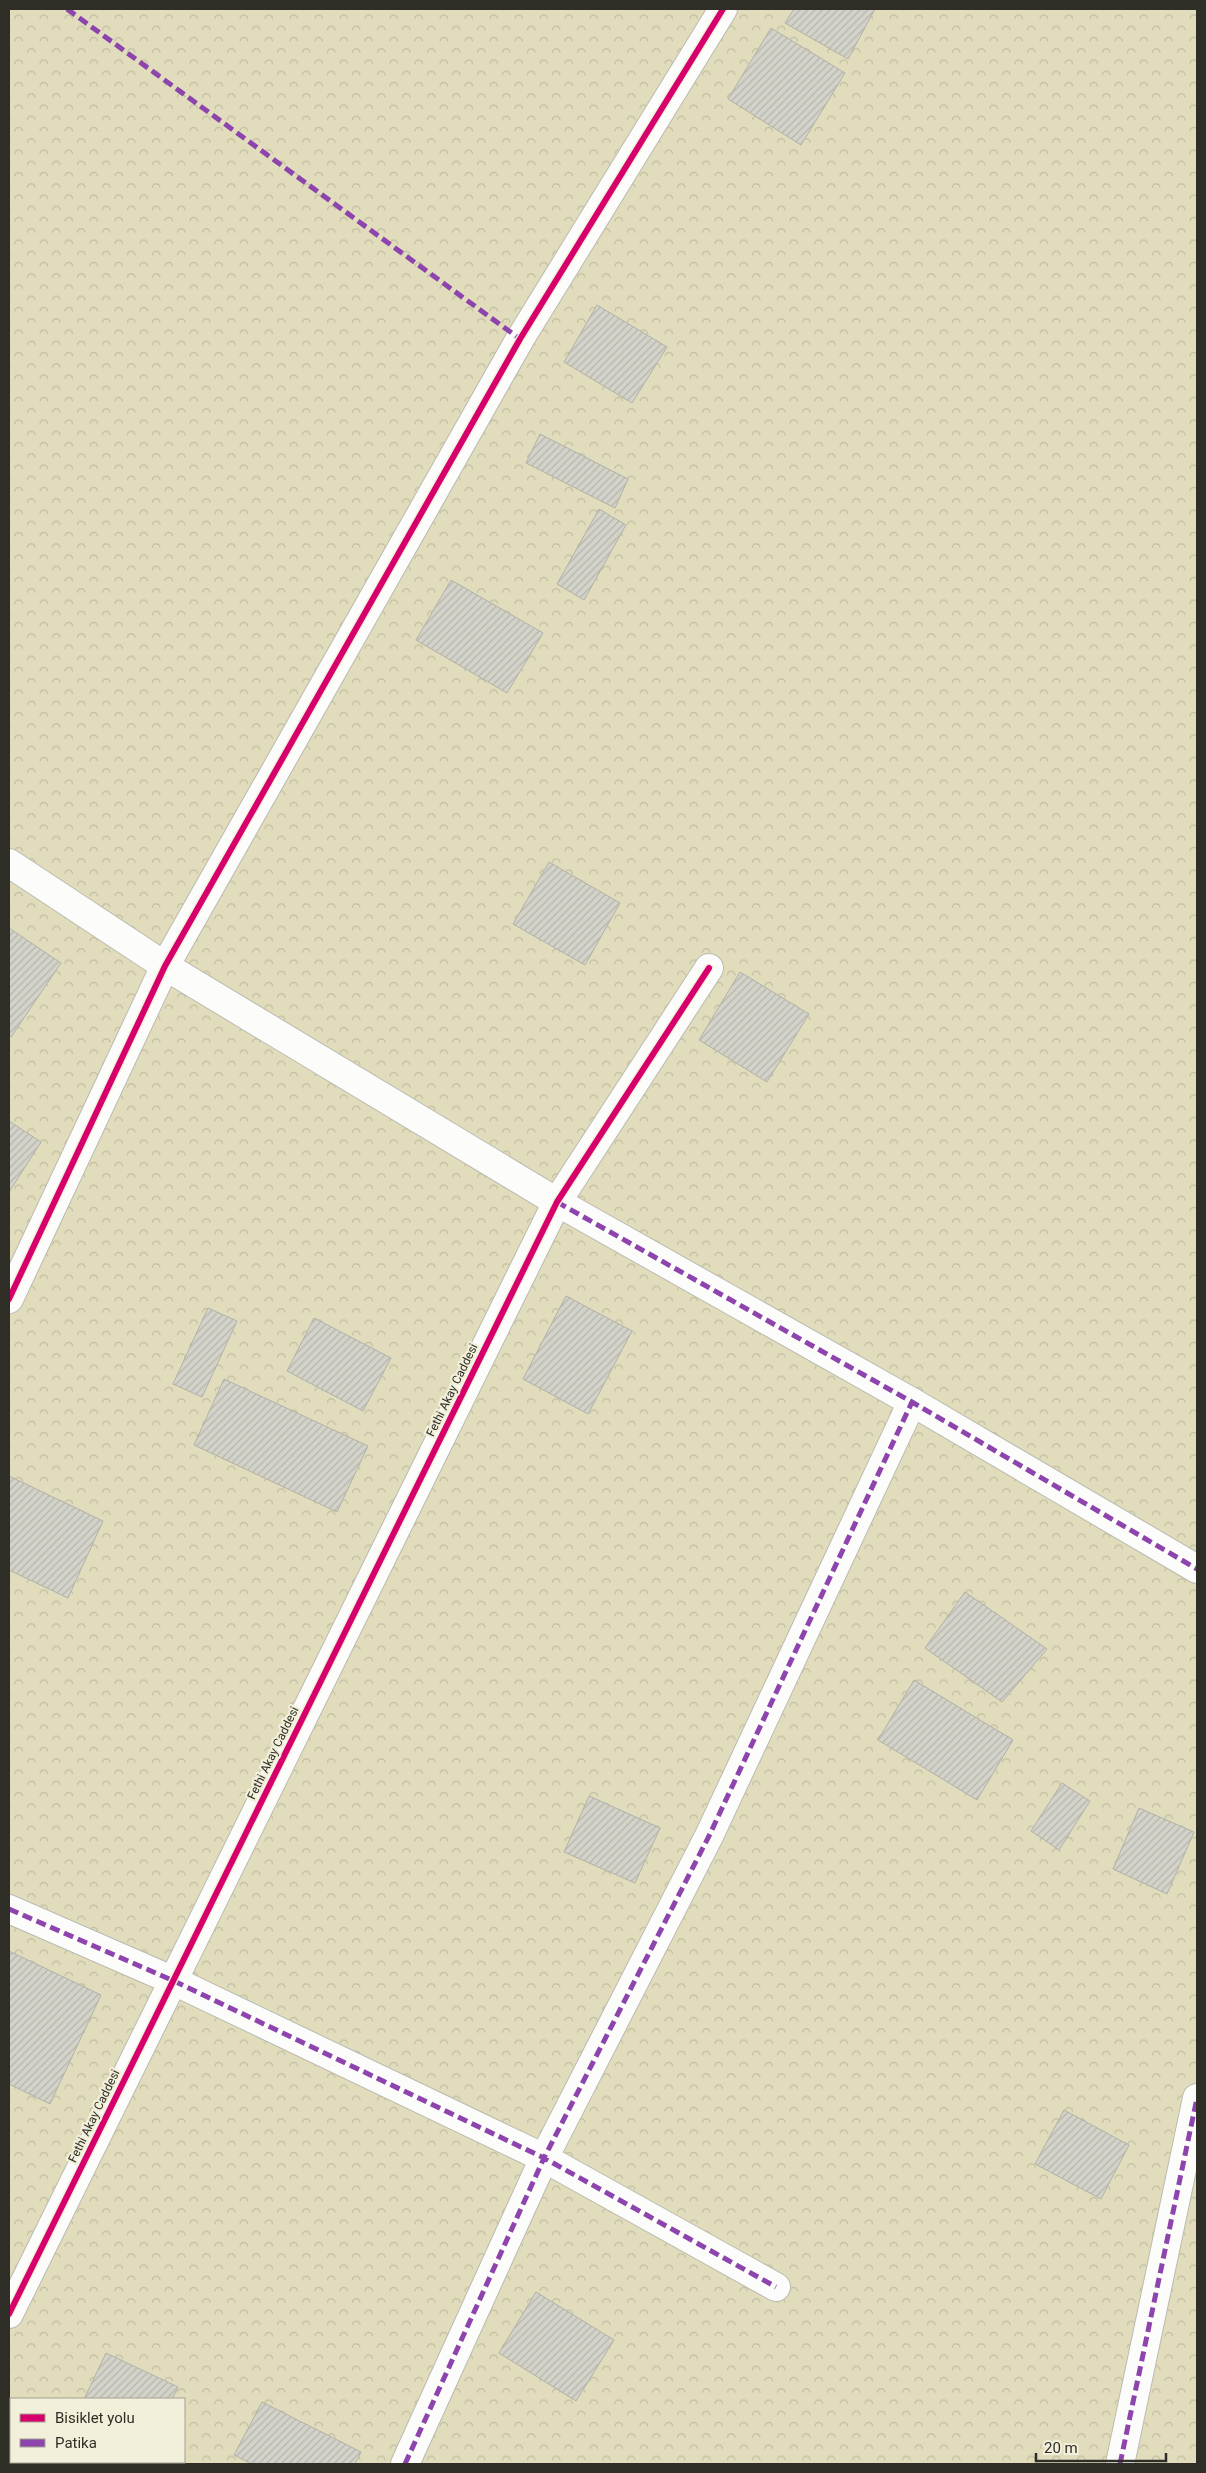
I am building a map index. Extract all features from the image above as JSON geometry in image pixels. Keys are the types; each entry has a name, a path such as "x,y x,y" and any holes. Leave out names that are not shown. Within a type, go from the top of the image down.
{"street":[{"path":"9,1299 165,966 520,339 723,9"},
{"path":"9,863 165,966 557,1202 912,1402 1197,1570"},
{"name":"Fethi Akay Caddesi","path":"9,2314 557,1202 709,968"},
{"path":"405,2464 544,2158 709,1836 912,1402"},
{"path":"9,1909 174,1981 544,2158 776,2287"},
{"path":"1120,2464 1197,2098"}],"green space":[{"path":"9,9 1197,9 1197,2464 9,2464"}],"building":[{"path":"794,9 875,9 848,59 785,23"},
{"path":"771,28 845,73 801,145 728,99"},
{"path":"597,305 667,347 632,403 564,362"},
{"path":"540,434 628,479 615,508 526,463"},
{"path":"599,509 626,525 584,600 557,584"},
{"path":"451,580 543,633 507,693 416,640"},
{"path":"549,862 620,903 585,965 513,924"},
{"path":"9,928 61,963 11,1037 9,1035"},
{"path":"740,972 809,1014 767,1082 699,1040"},
{"path":"9,1121 41,1142 9,1192"},
{"path":"566,1296 632,1331 588,1414 523,1379"},
{"path":"208,1308 237,1321 202,1397 173,1384"},
{"path":"314,1318 391,1358 363,1411 287,1371"},
{"path":"224,1379 368,1446 337,1512 194,1445"},
{"path":"9,1476 103,1521 68,1598 9,1570"},
{"path":"965,1592 1047,1649 1002,1702 925,1648"},
{"path":"914,1680 1013,1740 977,1800 878,1740"},
{"path":"1062,1783 1090,1801 1059,1850 1031,1831"},
{"path":"589,1796 660,1828 635,1883 564,1852"},
{"path":"1139,1808 1194,1832 1167,1894 1113,1869"},
{"path":"9,1951 101,1995 50,2104 9,2084"},
{"path":"1064,2110 1129,2145 1101,2199 1035,2164"},
{"path":"536,2292 614,2340 576,2401 499,2353"},
{"path":"106,2353 178,2387 172,2398 84,2398"},
{"path":"262,2402 361,2452 355,2464 252,2464 234,2455"}],"marked path":[{"path":"67,9 520,339"},
{"path":"557,1202 912,1402 1197,1569"},
{"path":"405,2464 544,2158 709,1836 912,1402"},
{"path":"9,1909 174,1981 544,2158 776,2287"},
{"path":"1120,2464 1197,2098"}],"cycle path":[{"path":"9,1299 165,966 520,339 723,9"},
{"path":"9,2314 557,1202 709,968"}]}
